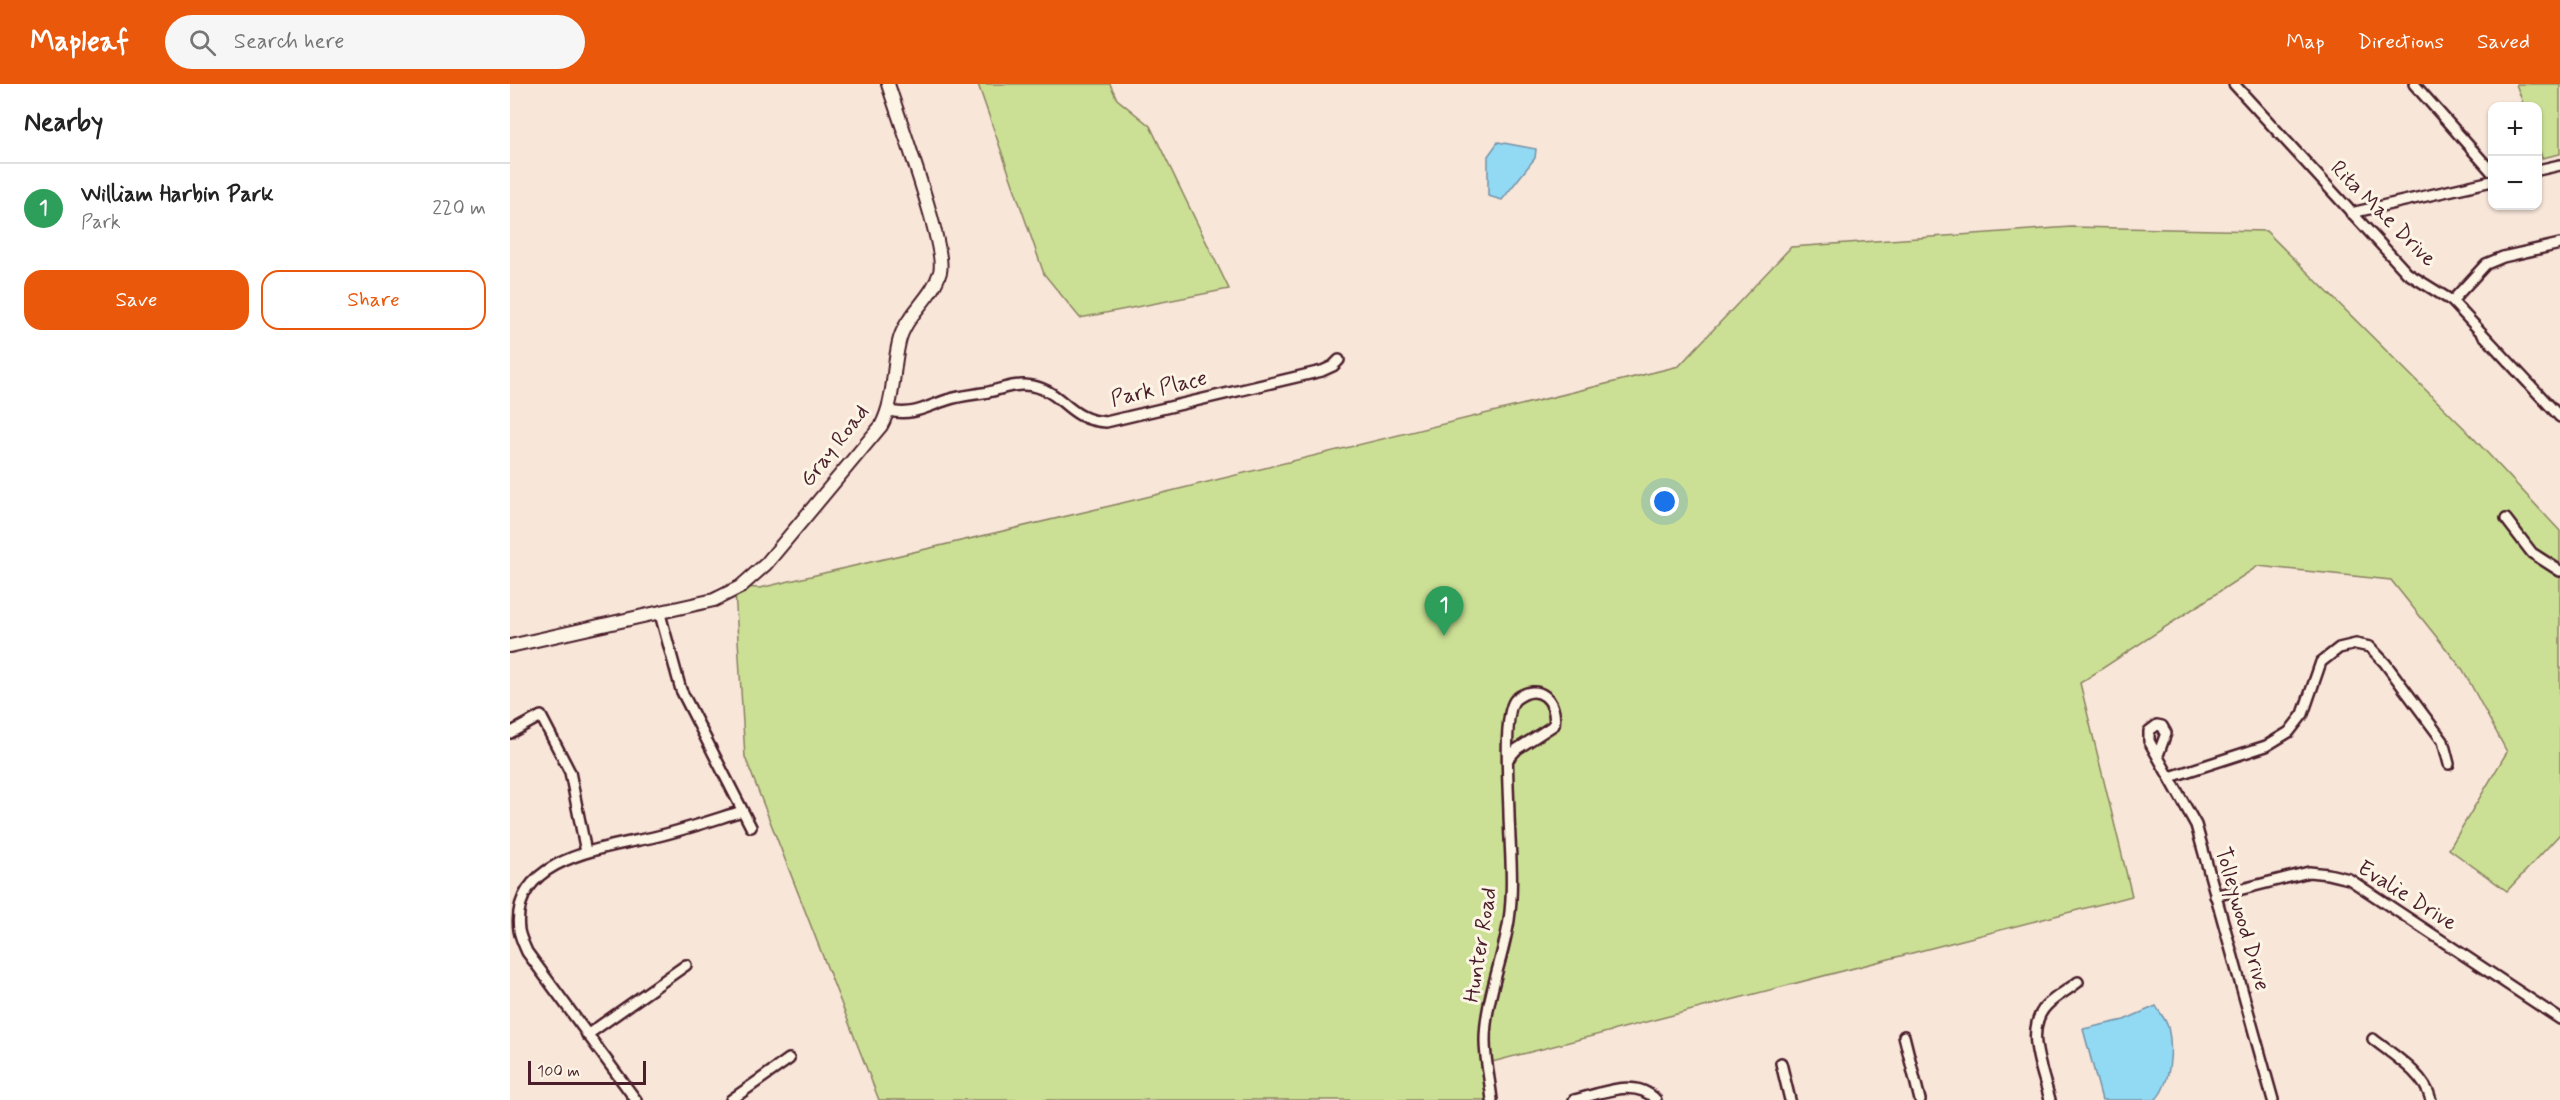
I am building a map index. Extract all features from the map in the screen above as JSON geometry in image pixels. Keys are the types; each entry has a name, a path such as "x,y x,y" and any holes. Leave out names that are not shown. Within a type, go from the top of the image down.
{"street":[{"name":"Gray Road","path":"510,646 714,600 746,582 766,564 881,426 889,411 899,342 905,325 932,289 940,271 940,253 888,84"},
{"name":"Rita Mae Drive","path":"2234,84 2407,273 2452,302 2560,417"},
{"path":"2414,84 2488,166"},
{"path":"2542,169 2560,165"},
{"path":"2351,213 2488,182"},
{"path":"2452,302 2486,264 2503,257 2560,244"},
{"name":"Park Place","path":"889,411 908,414 961,396 1026,385 1042,388 1054,394 1072,412 1083,418 1106,422 1322,371 1339,360"},
{"path":"2505,519 2532,552 2560,571"},
{"path":"660,614 681,690 751,827"},
{"path":"2170,777 2266,746 2289,732 2303,714 2321,662 2339,648 2356,644 2370,647 2385,663 2443,741 2449,764"},
{"name":"Hunter Road","path":"1492,1100 1485,1040 1509,919 1511,879 1508,759 1509,714 1513,702 1527,693 1537,693 1547,697 1556,713 1554,725 1517,749 1508,759"},
{"path":"510,733 540,716 570,772 586,852"},
{"name":"Tolleywood Drive","path":"2158,755 2196,825 2273,1100"},
{"path":"636,1100 527,952 519,930 518,910 524,891 538,873 553,864 586,852 669,834 742,811"},
{"name":"Evalie Drive","path":"2215,896 2308,872 2349,879 2560,1019"},
{"path":"587,1035 686,965"},
{"path":"2050,1100 2036,1044 2035,1026 2040,1014 2048,1004 2078,982"},
{"path":"1904,1036 1920,1100"},
{"path":"2373,1039 2419,1077 2430,1092 2432,1100"},
{"path":"731,1100 789,1059"},
{"path":"1781,1063 1790,1100"},
{"path":"1575,1100 1635,1087 1648,1091 1656,1100"}],"green space":[{"path":"978,84 1110,84 1117,99 1150,126 1229,289 1080,318 1044,274"},
{"path":"2516,84 2560,84 2560,154 2542,158 2542,102 2523,102"},
{"path":"2071,227 2266,231 2466,430 2560,531 2560,834 2507,891 2449,849 2507,752 2463,670 2391,580 2258,566 2080,683 2132,896 1488,1063 1491,1100 879,1100 745,757 735,590 740,587 760,588 1114,505 1679,366 1791,247"}],"water":[{"path":"1498,142 1536,149 1535,158 1502,200 1488,196 1488,156"},
{"path":"2156,1006 2167,1024 2170,1036 2169,1066 2160,1093 2155,1100 2102,1100 2083,1029 2124,1020"}],"place":[{"name":"William Harbin Park","path":"1444,636"}]}
